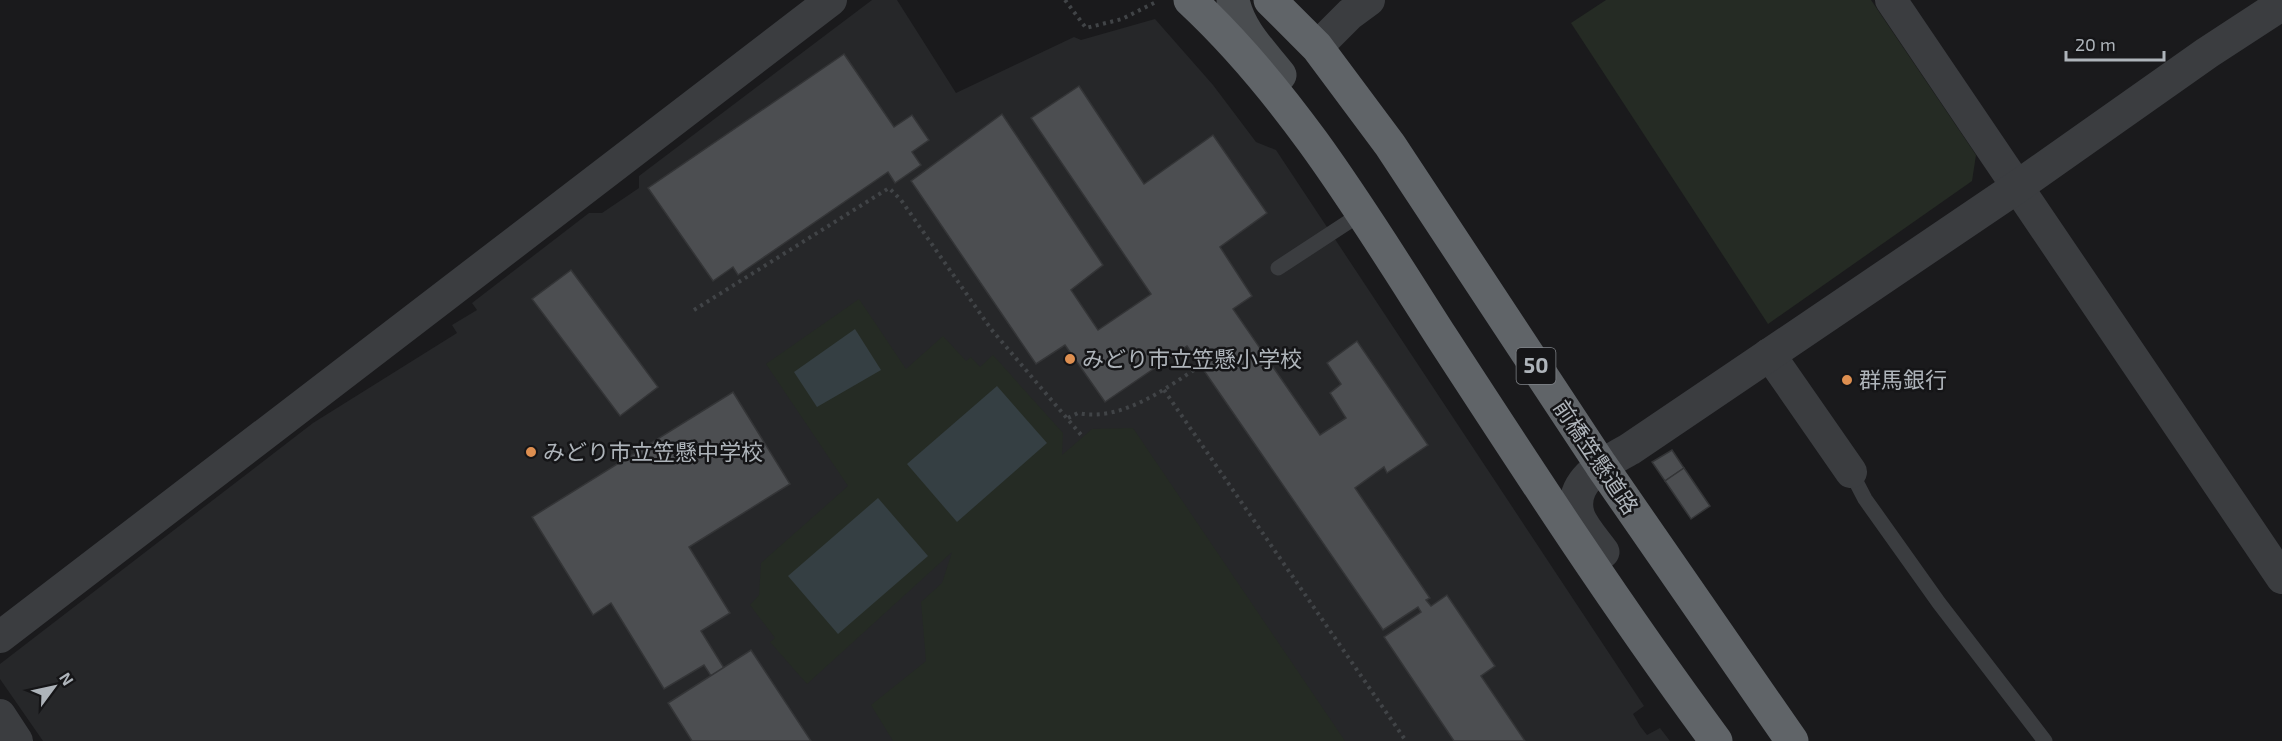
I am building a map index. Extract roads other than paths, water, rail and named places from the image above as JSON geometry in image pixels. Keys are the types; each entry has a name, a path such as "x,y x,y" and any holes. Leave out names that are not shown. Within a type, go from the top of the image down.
{"highway":[{"path":"1190,0 1244,55 1310,138 1362,213 1484,403 1683,697 1716,741"},
{"name":"前橋笠懸道路","path":"1270,0 1317,47 1390,145 1601,465 1792,741"}],"main road":[{"path":"1233,0 1236,13 1245,31 1330,138 1462,340 1484,403"}],"street":[{"path":"0,637 831,0"},
{"path":"1317,47 1350,14 1369,0"},
{"path":"1892,0 1990,142 2017,187 2282,579"},
{"path":"1683,697 1680,668 1579,517 1578,500 1583,483 1601,465 2017,187 2207,53 2282,4"},
{"path":"1769,354 1851,472"},
{"path":"0,715 17,741"}],"lane":[{"path":"1278,268 1362,213"},
{"path":"1851,472 1865,499 1939,603 2045,741"}],"place":[{"name":"みどり市立笠懸小学校","path":"1070,359"},
{"name":"群馬銀行","path":"1847,380"},
{"name":"みどり市立笠懸中学校","path":"531,452"}]}
